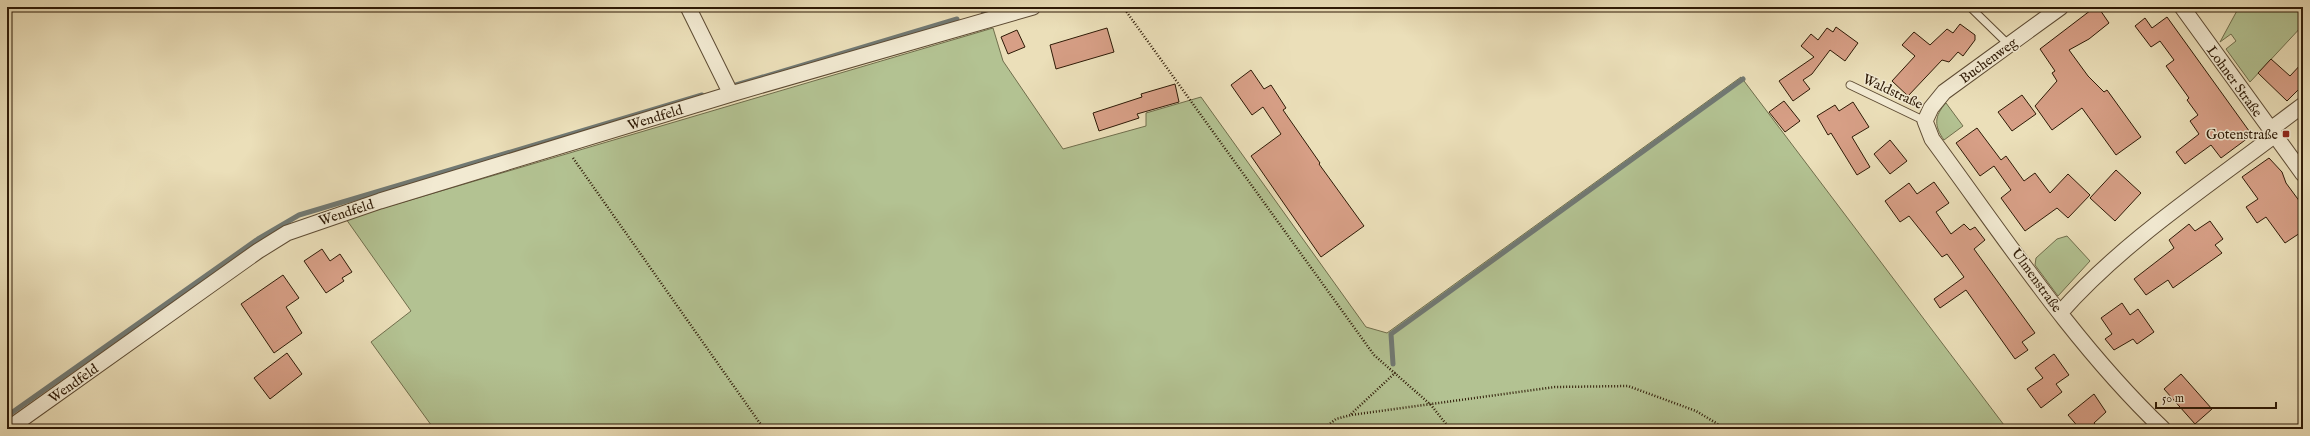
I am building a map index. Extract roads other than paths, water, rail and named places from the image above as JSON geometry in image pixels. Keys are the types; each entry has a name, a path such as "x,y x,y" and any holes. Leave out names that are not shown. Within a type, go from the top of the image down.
{"street":[{"path":"688,7 731,94"},
{"name":"Wendfeld","path":"8,429 252,255 287,233 380,201 731,94 1034,7"},
{"name":"Buchenweg","path":"1925,121 1931,108 1944,92 2061,7"},
{"name":"Lohner Straße","path":"2182,7 2303,174"},
{"path":"2060,313 2096,274 2273,132 2303,105"},
{"name":"Ulmenstraße","path":"1925,121 1932,139 2060,313 2097,358 2163,429"}],"lane":[{"path":"1970,7 2009,45"},
{"name":"Waldstraße","path":"1850,85 1925,121"}],"waterway":[{"path":"983,11 995,7"},
{"path":"736,85 957,19"},
{"path":"1393,364 1391,334 1743,79"},
{"path":"7,416 258,239 299,215 702,95"}],"place":[{"name":"Gotenstraße","path":"2286,134"}]}
